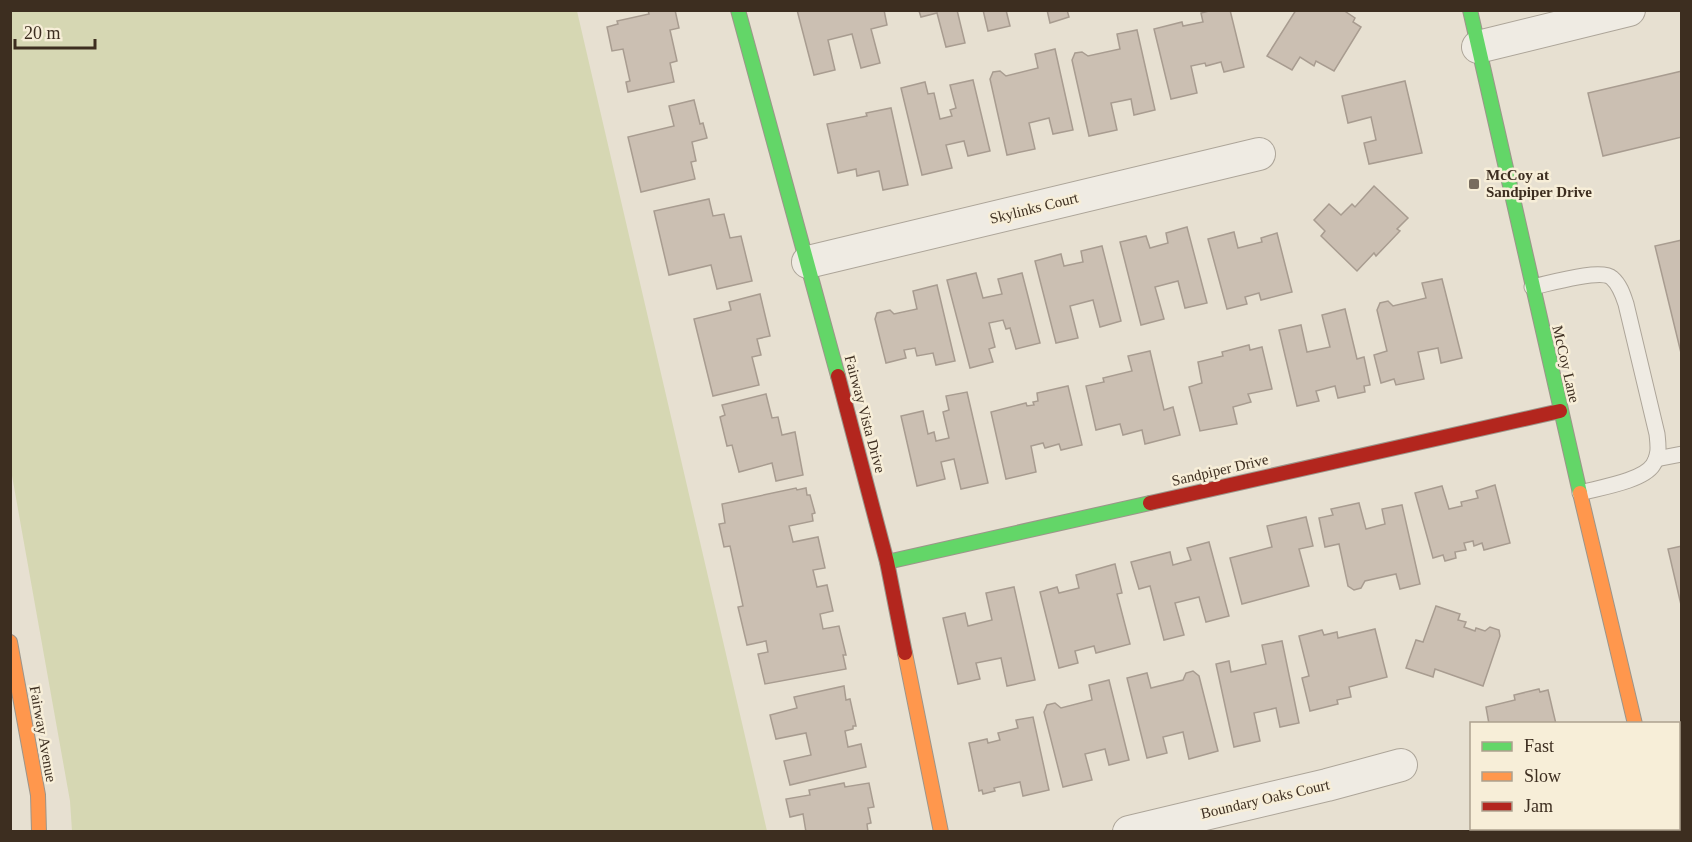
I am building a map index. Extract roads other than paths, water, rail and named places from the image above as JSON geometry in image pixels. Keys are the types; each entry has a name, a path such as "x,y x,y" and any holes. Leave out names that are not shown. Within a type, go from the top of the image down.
{"street":[{"name":"Fairway Vista Drive","path":"738,10 808,262 887,562 941,831"},
{"name":"McCoy Lane","path":"1470,10 1560,411 1635,722"},
{"path":"1478,47 1629,10"},
{"name":"Skylinks Court","path":"808,262 1259,154"},
{"name":"Sandpiper Drive","path":"887,562 1560,411"},
{"name":"Fairway Avenue","path":"10,642 38,795 39,831"},
{"name":"Boundary Oaks Court","path":"1129,831 1327,785 1401,765"}],"lane":[{"path":"1532,287 1594,275 1605,275 1612,278 1620,288 1626,304 1657,434 1659,449 1653,467 1646,473 1580,493"},
{"path":"1656,459 1682,454"}],"place":[{"name":"McCoy at Sandpiper Drive","path":"1474,184"}]}
